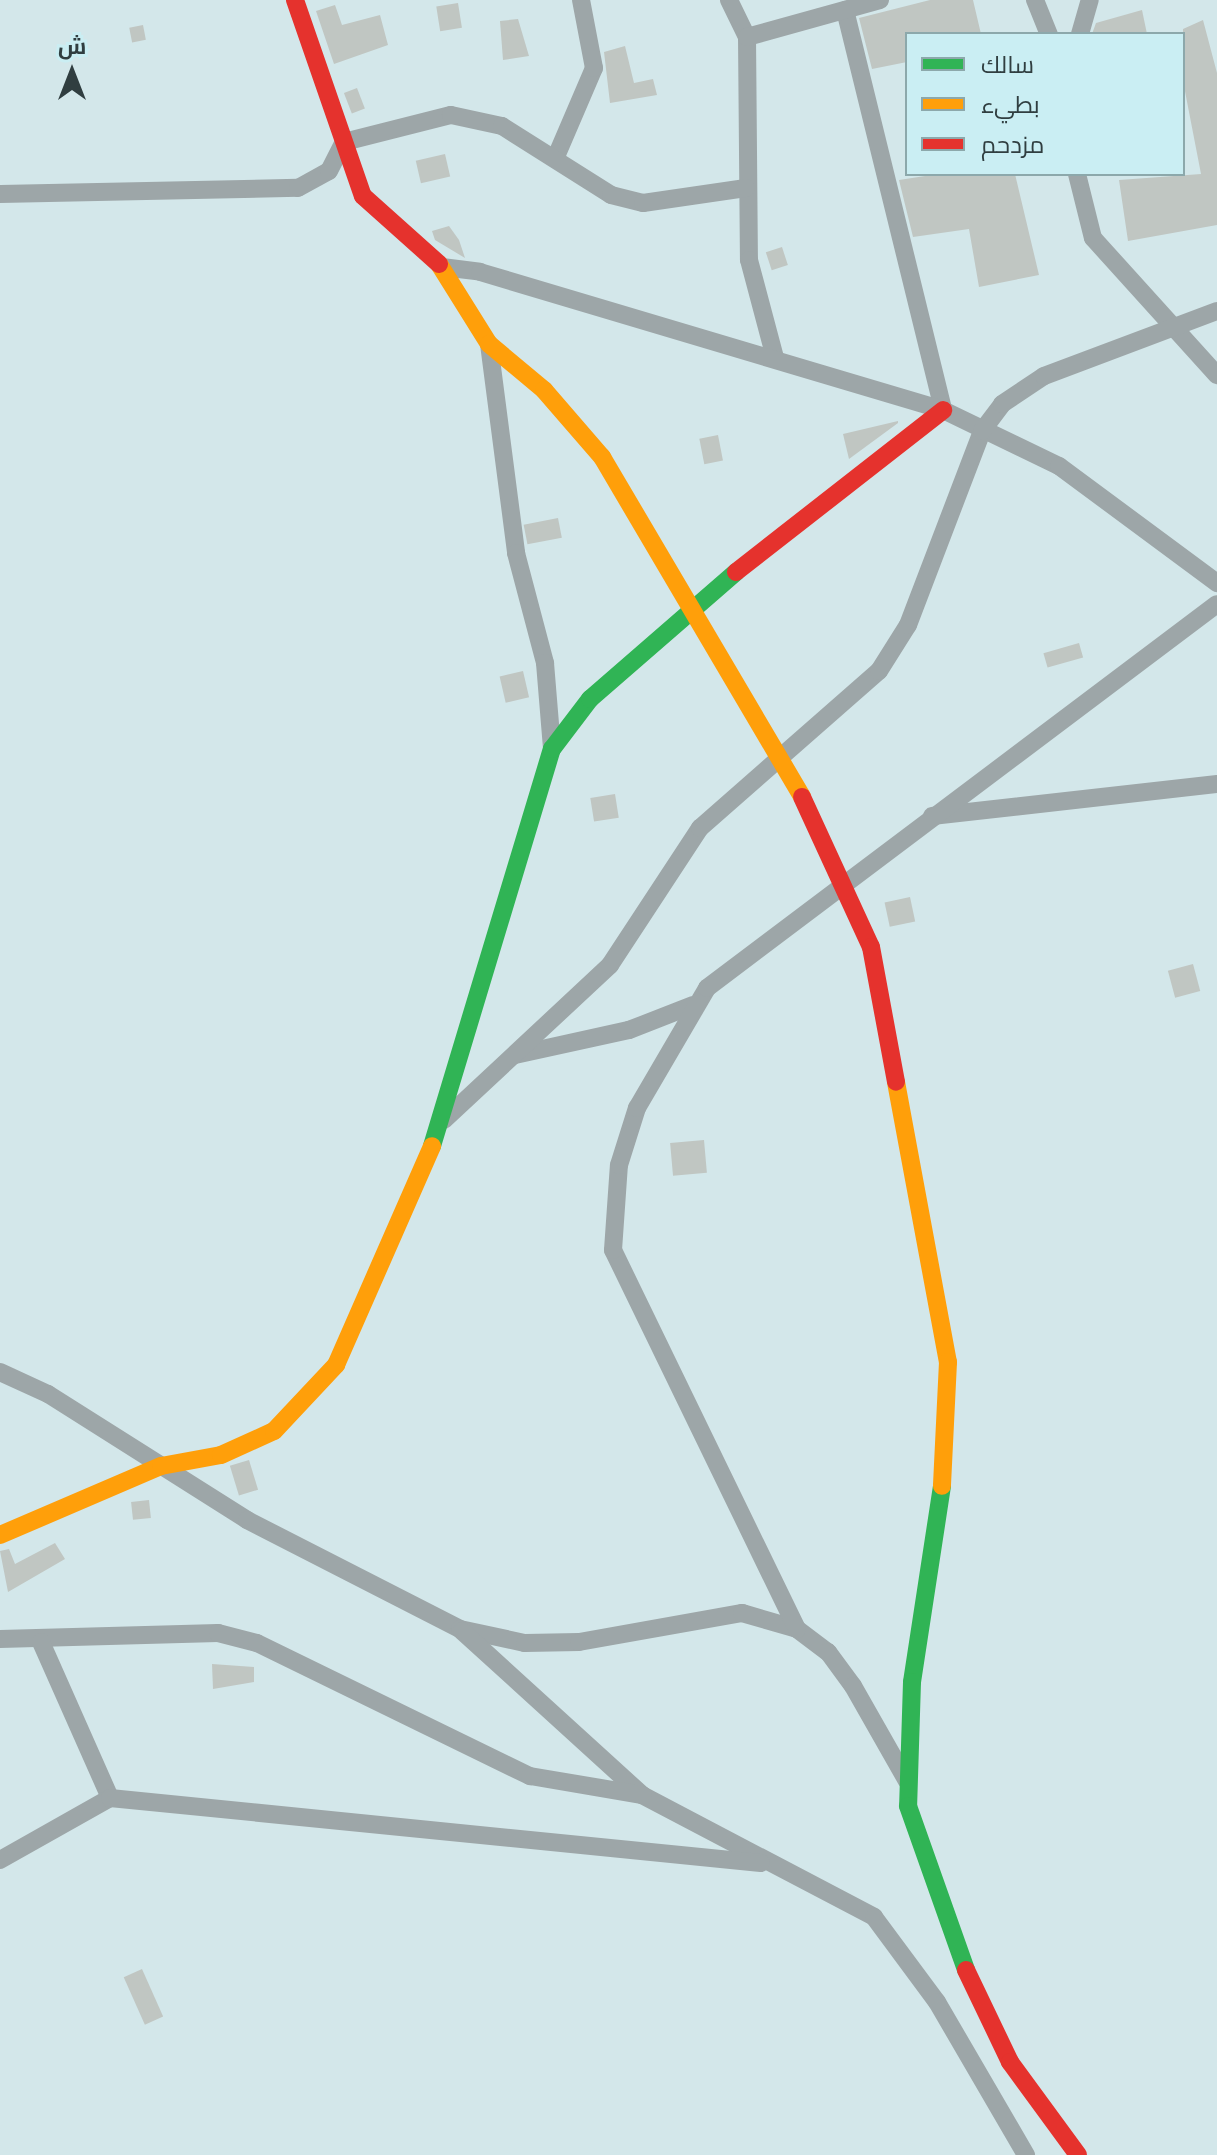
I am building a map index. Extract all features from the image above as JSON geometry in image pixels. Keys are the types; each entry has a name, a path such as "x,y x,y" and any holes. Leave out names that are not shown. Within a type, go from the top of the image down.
{"street":[{"path":"295,0 344,142 373,211 442,267 489,344 544,390 602,457 782,754 871,947 948,1362 946,1461 912,1682 908,1784 914,1844 949,1935 1010,2062 1078,2155"},
{"path":"555,159 594,68 581,0"},
{"path":"729,0 747,37 749,260 775,358"},
{"path":"747,37 880,0"},
{"path":"1035,0 1048,32"},
{"path":"1081,32 1090,0"},
{"path":"845,10 943,410"},
{"path":"344,142 476,115 555,159 611,195 643,203 746,188"},
{"path":"0,194 298,188 329,171 344,142"},
{"path":"1078,176 1093,238 1171,329 1217,375"},
{"path":"442,267 775,358 943,410 1059,466 1217,583"},
{"path":"443,1121 610,965 700,828 894,651 982,431 1002,404 1044,376 1217,311"},
{"path":"489,344 516,553 545,663 552,749"},
{"path":"0,1535 161,1466 221,1455 274,1431 315,1393 336,1365 443,1121 552,749 590,699 697,610 816,503 943,410"},
{"path":"797,1629 613,1250 619,1165 637,1108 693,1005 722,975 844,888 932,816 1217,604"},
{"path":"932,816 1217,784"},
{"path":"514,1055 629,1030 693,1005"},
{"path":"0,1372 247,1520 460,1629 525,1643 579,1642 742,1613 797,1629 828,1652 853,1686 908,1784"},
{"path":"0,1639 41,1642 175,1629 244,1639 530,1776 642,1795"},
{"path":"460,1629 642,1795 772,1864 848,1900 894,1938 1026,2155"},
{"path":"41,1642 110,1798"},
{"path":"0,1860 110,1798 772,1864"}],"building":[{"path":"930,0 973,0 981,32 905,32 905,62 872,69 859,18"},
{"path":"458,3 462,28 440,31 436,6"},
{"path":"335,5 342,25 380,15 388,45 334,64 316,11"},
{"path":"1142,10 1147,32 1093,32 1096,23"},
{"path":"518,19 529,56 503,60 500,21"},
{"path":"1203,20 1217,73 1217,225 1128,241 1119,180 1201,174 1185,91 1183,29"},
{"path":"143,25 146,40 132,42 129,28"},
{"path":"625,46 634,83 653,79 657,95 610,103 604,52"},
{"path":"357,88 365,109 352,114 344,93"},
{"path":"445,154 450,176 421,183 416,161"},
{"path":"925,176 1015,176 1039,275 979,287 969,229 913,237 899,180"},
{"path":"449,226 459,240 465,258 435,240 432,231"},
{"path":"782,247 788,265 772,270 766,252"},
{"path":"898,423 849,459 843,434"},
{"path":"718,435 723,461 704,464 699,439"},
{"path":"558,518 562,538 527,544 524,525"},
{"path":"1079,643 1083,657 1048,668 1043,653"},
{"path":"523,671 529,697 506,703 500,676"},
{"path":"615,794 619,818 594,822 590,798"},
{"path":"910,897 915,921 890,927 885,902"},
{"path":"1193,964 1200,991 1175,998 1168,971"},
{"path":"704,1140 707,1173 673,1176 670,1143"},
{"path":"249,1460 258,1490 239,1495 230,1466"},
{"path":"149,1500 151,1518 133,1520 131,1502"},
{"path":"55,1543 65,1559 8,1592 0,1551 9,1549 15,1564"},
{"path":"212,1664 254,1667 254,1682 213,1689"},
{"path":"142,1969 163,2017 145,2025 124,1977"}],"traffic: fast":[{"path":"432,1146 552,749 590,699 736,572"},
{"path":"942,1486 912,1682 908,1806 966,1970"}],"traffic: slow":[{"path":"439,264 489,344 544,390 602,457 802,797"},
{"path":"896,1082 948,1362 942,1486"},
{"path":"0,1535 161,1466 221,1455 274,1431 336,1365 432,1146"}],"traffic: jam":[{"path":"295,0 363,196 439,264"},
{"path":"736,572 943,410"},
{"path":"802,797 871,947 896,1082"},
{"path":"966,1970 1010,2062 1078,2155"}]}
